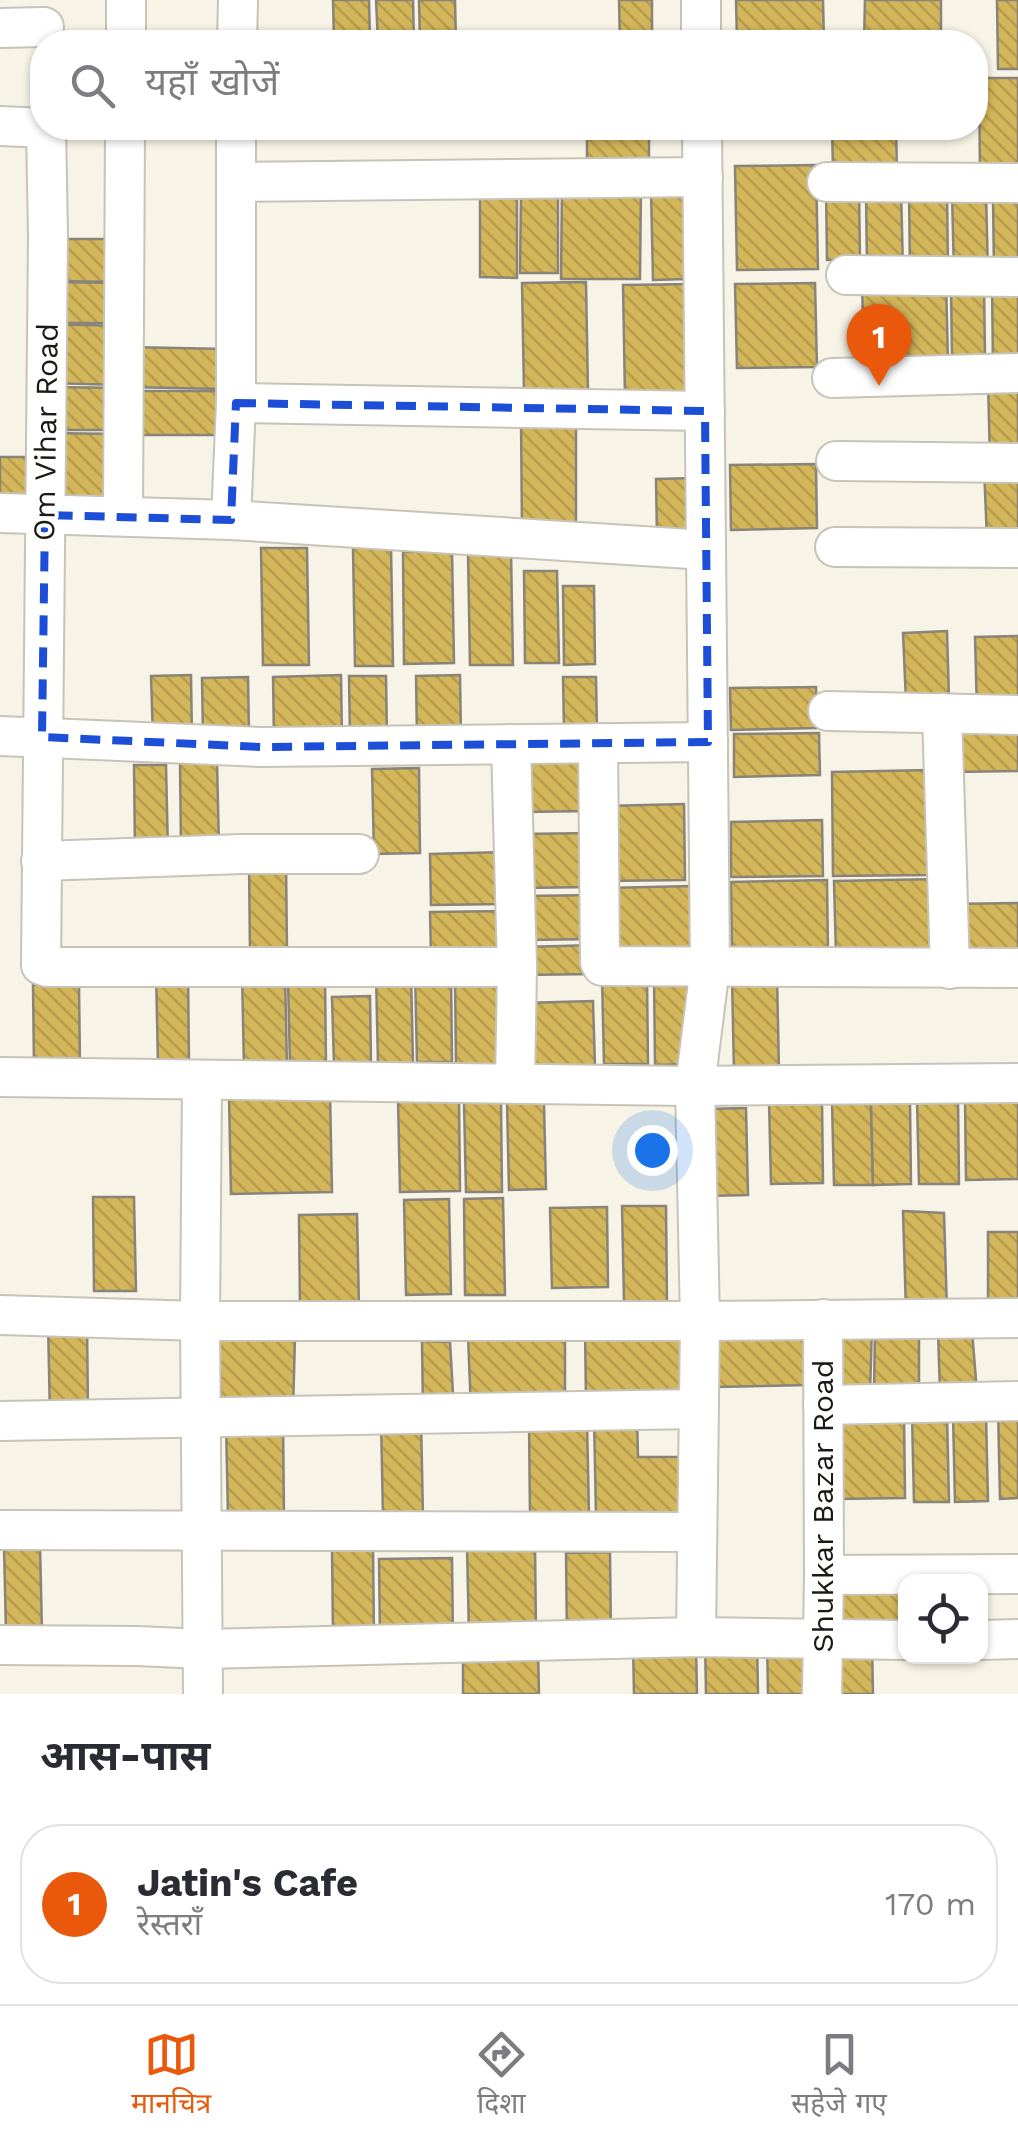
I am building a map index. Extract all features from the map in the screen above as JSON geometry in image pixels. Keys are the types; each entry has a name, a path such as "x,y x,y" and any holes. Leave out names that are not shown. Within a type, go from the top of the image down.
{"street":[{"path":"126,0 126,30"},
{"path":"237,30 238,0"},
{"path":"701,0 701,30"},
{"path":"0,28 44,23"},
{"path":"0,126 30,127"},
{"name":"Om Vihar Road","path":"46,140 41,964 517,967"},
{"path":"123,516 126,140"},
{"path":"231,520 236,404 236,140"},
{"path":"696,1637 700,1322 695,1086 710,968 702,140"},
{"path":"237,182 703,177"},
{"path":"827,182 1018,183"},
{"path":"846,275 1018,277"},
{"path":"832,378 1018,373"},
{"path":"236,404 705,412"},
{"path":"836,462 1018,464"},
{"path":"0,513 231,520 706,550"},
{"path":"836,547 1018,548"},
{"path":"828,711 1018,715"},
{"path":"942,713 950,968"},
{"path":"0,736 261,748 708,742"},
{"path":"598,743 602,966 1018,968"},
{"path":"511,744 517,967 515,1084"},
{"path":"41,861 359,854"},
{"path":"0,1078 695,1086 1018,1083"},
{"path":"202,1081 203,1694"},
{"path":"0,1315 200,1321 1018,1318"},
{"name":"Shukkar Bazar Road","path":"822,1694 823,1319"},
{"path":"823,1405 1018,1401"},
{"path":"0,1420 698,1409"},
{"path":"0,1530 697,1532"},
{"path":"824,1576 1018,1574"},
{"path":"0,1646 203,1650 696,1637 898,1640"},
{"path":"988,1640 1018,1639"}],"highlighted area":[{"path":"236,403 705,411 708,742 261,747 42,737 45,515 231,520"}],"building":[{"path":"333,0 369,0 370,30 334,30"},
{"path":"376,0 413,0 414,30 377,30"},
{"path":"419,0 455,0 456,30 420,30"},
{"path":"619,0 652,0 652,30 620,30"},
{"path":"736,0 823,0 824,30 737,30"},
{"path":"865,0 941,0 941,30 864,30"},
{"path":"997,0 1018,0 1018,69 998,69"},
{"path":"988,78 1018,78 1018,173 980,173 980,140 988,140"},
{"path":"587,140 649,140 649,160 587,160"},
{"path":"832,140 896,140 897,168 833,169"},
{"path":"816,165 818,269 737,270 735,166"},
{"path":"562,186 641,187 640,279 561,279"},
{"path":"826,188 859,188 860,260 827,260"},
{"path":"901,189 903,270 867,271 866,190"},
{"path":"947,189 948,272 910,273 909,190"},
{"path":"651,190 685,190 687,279 653,280"},
{"path":"480,192 517,192 517,278 480,277"},
{"path":"986,192 988,274 954,274 952,193"},
{"path":"521,197 558,197 558,273 520,273"},
{"path":"993,199 1018,199 1018,272 994,272"},
{"path":"50,239 124,239 124,282 50,281"},
{"path":"946,280 948,363 864,365 862,281"},
{"path":"50,282 122,283 122,323 49,323"},
{"path":"586,282 588,391 524,392 522,283"},
{"path":"815,283 817,367 737,368 735,284"},
{"path":"694,284 696,395 625,397 623,285"},
{"path":"951,285 984,285 985,358 952,359"},
{"path":"992,285 1018,285 1018,366 993,367"},
{"path":"48,324 121,326 120,385 47,383"},
{"path":"127,347 226,349 224,389 126,387"},
{"path":"988,381 1018,381 1018,460 990,460"},
{"path":"52,387 122,388 122,430 52,430"},
{"path":"131,391 219,391 219,435 131,435"},
{"path":"576,418 576,532 522,532 521,419"},
{"path":"48,433 121,434 119,506 46,505"},
{"path":"0,457 27,457 26,503 0,503"},
{"path":"816,464 817,528 731,530 730,465"},
{"path":"1018,467 1018,538 987,539 984,468"},
{"path":"694,478 695,537 657,537 656,479"},
{"path":"391,546 393,666 355,666 353,547"},
{"path":"261,548 307,548 309,665 263,665"},
{"path":"452,551 454,663 404,664 403,552"},
{"path":"511,552 513,665 470,665 468,553"},
{"path":"524,571 557,571 559,663 525,663"},
{"path":"563,586 594,586 595,664 564,665"},
{"path":"947,631 949,699 906,701 903,633"},
{"path":"1018,636 1018,711 977,712 975,637"},
{"path":"191,675 192,738 153,738 151,676"},
{"path":"341,675 342,739 274,740 273,677"},
{"path":"460,675 461,738 417,738 416,676"},
{"path":"349,676 386,676 387,737 350,738"},
{"path":"248,677 249,734 203,735 202,678"},
{"path":"563,677 596,677 597,729 564,729"},
{"path":"816,687 817,728 731,730 730,688"},
{"path":"1018,727 1018,771 953,772 953,728"},
{"path":"819,733 820,775 734,777 734,734"},
{"path":"591,754 592,811 523,812 522,755"},
{"path":"217,761 219,848 181,849 180,762"},
{"path":"134,765 166,765 168,852 135,852"},
{"path":"419,768 420,853 374,854 372,769"},
{"path":"929,770 931,875 833,876 832,772"},
{"path":"684,804 685,880 608,881 607,806"},
{"path":"822,820 823,876 731,877 731,822"},
{"path":"593,833 594,887 521,888 520,834"},
{"path":"505,852 506,904 431,905 430,854"},
{"path":"286,860 287,953 250,954 249,861"},
{"path":"938,879 939,954 836,955 834,881"},
{"path":"827,880 828,951 732,952 731,882"},
{"path":"691,886 692,953 607,955 606,888"},
{"path":"594,895 595,939 526,940 525,896"},
{"path":"1018,903 1018,953 952,954 951,904"},
{"path":"507,911 507,953 431,955 430,912"},
{"path":"595,945 595,974 524,975 523,947"},
{"path":"188,971 189,1064 158,1064 156,972"},
{"path":"451,971 452,1062 417,1062 415,972"},
{"path":"285,972 287,1067 244,1068 242,973"},
{"path":"411,973 413,1063 378,1064 376,974"},
{"path":"654,976 694,976 696,1064 655,1065"},
{"path":"777,976 779,1072 734,1073 732,977"},
{"path":"499,977 501,1067 456,1068 455,978"},
{"path":"647,977 648,1064 604,1064 602,978"},
{"path":"325,978 326,1064 290,1065 288,979"},
{"path":"79,984 80,1068 34,1069 33,985"},
{"path":"370,996 371,1064 334,1065 332,997"},
{"path":"593,1001 595,1067 525,1068 523,1003"},
{"path":"330,1093 332,1192 231,1194 229,1095"},
{"path":"1018,1097 1018,1179 966,1180 965,1098"},
{"path":"459,1099 460,1191 400,1192 398,1100"},
{"path":"822,1099 823,1183 771,1184 769,1100"},
{"path":"958,1099 959,1184 919,1184 917,1100"},
{"path":"871,1101 873,1185 834,1185 832,1102"},
{"path":"464,1102 501,1102 502,1192 466,1192"},
{"path":"910,1102 911,1184 873,1185 871,1103"},
{"path":"507,1103 544,1103 546,1189 509,1190"},
{"path":"746,1108 748,1195 708,1196 706,1109"},
{"path":"93,1197 134,1197 136,1291 94,1291"},
{"path":"503,1198 505,1295 465,1295 464,1199"},
{"path":"449,1199 451,1294 406,1295 404,1200"},
{"path":"622,1206 666,1206 667,1302 624,1302"},
{"path":"607,1207 608,1287 552,1288 550,1208"},
{"path":"903,1211 944,1213 947,1311 906,1312"},
{"path":"357,1214 359,1308 300,1309 299,1215"},
{"path":"988,1232 1018,1232 1018,1302 988,1302"},
{"path":"87,1321 88,1415 50,1415 48,1322"},
{"path":"808,1323 809,1385 717,1387 716,1324"},
{"path":"686,1325 688,1402 586,1403 585,1327"},
{"path":"826,1326 872,1327 870,1393 828,1395"},
{"path":"875,1328 919,1328 919,1392 874,1392"},
{"path":"219,1331 295,1337 293,1412 221,1416"},
{"path":"938,1331 972,1331 977,1392 940,1392"},
{"path":"565,1332 565,1407 471,1410 468,1336"},
{"path":"422,1341 450,1342 454,1411 423,1412"},
{"path":"1018,1406 1018,1498 1000,1499 998,1407"},
{"path":"904,1413 905,1498 836,1499 835,1414"},
{"path":"947,1415 949,1502 914,1502 912,1416"},
{"path":"953,1415 986,1415 988,1501 955,1502"},
{"path":"594,1416 637,1416 638,1457 687,1457 688,1515 596,1517"},
{"path":"283,1419 284,1517 228,1518 226,1422"},
{"path":"421,1419 423,1517 383,1517 381,1420"},
{"path":"587,1420 589,1515 530,1516 529,1421"},
{"path":"40,1545 42,1632 6,1633 4,1546"},
{"path":"535,1545 536,1634 469,1635 467,1546"},
{"path":"373,1547 374,1638 333,1639 332,1548"},
{"path":"610,1552 611,1639 567,1640 566,1553"},
{"path":"452,1558 453,1638 380,1639 379,1559"},
{"path":"898,1584 898,1635 837,1636 836,1585"},
{"path":"757,1640 758,1694 706,1694 705,1641"},
{"path":"814,1640 815,1694 768,1694 767,1641"},
{"path":"872,1643 873,1694 835,1694 834,1644"},
{"path":"696,1644 697,1694 634,1694 633,1645"},
{"path":"538,1649 539,1694 463,1694 463,1650"}],"place":[{"name":"Jatin's Cafe","path":"879,386"}]}
